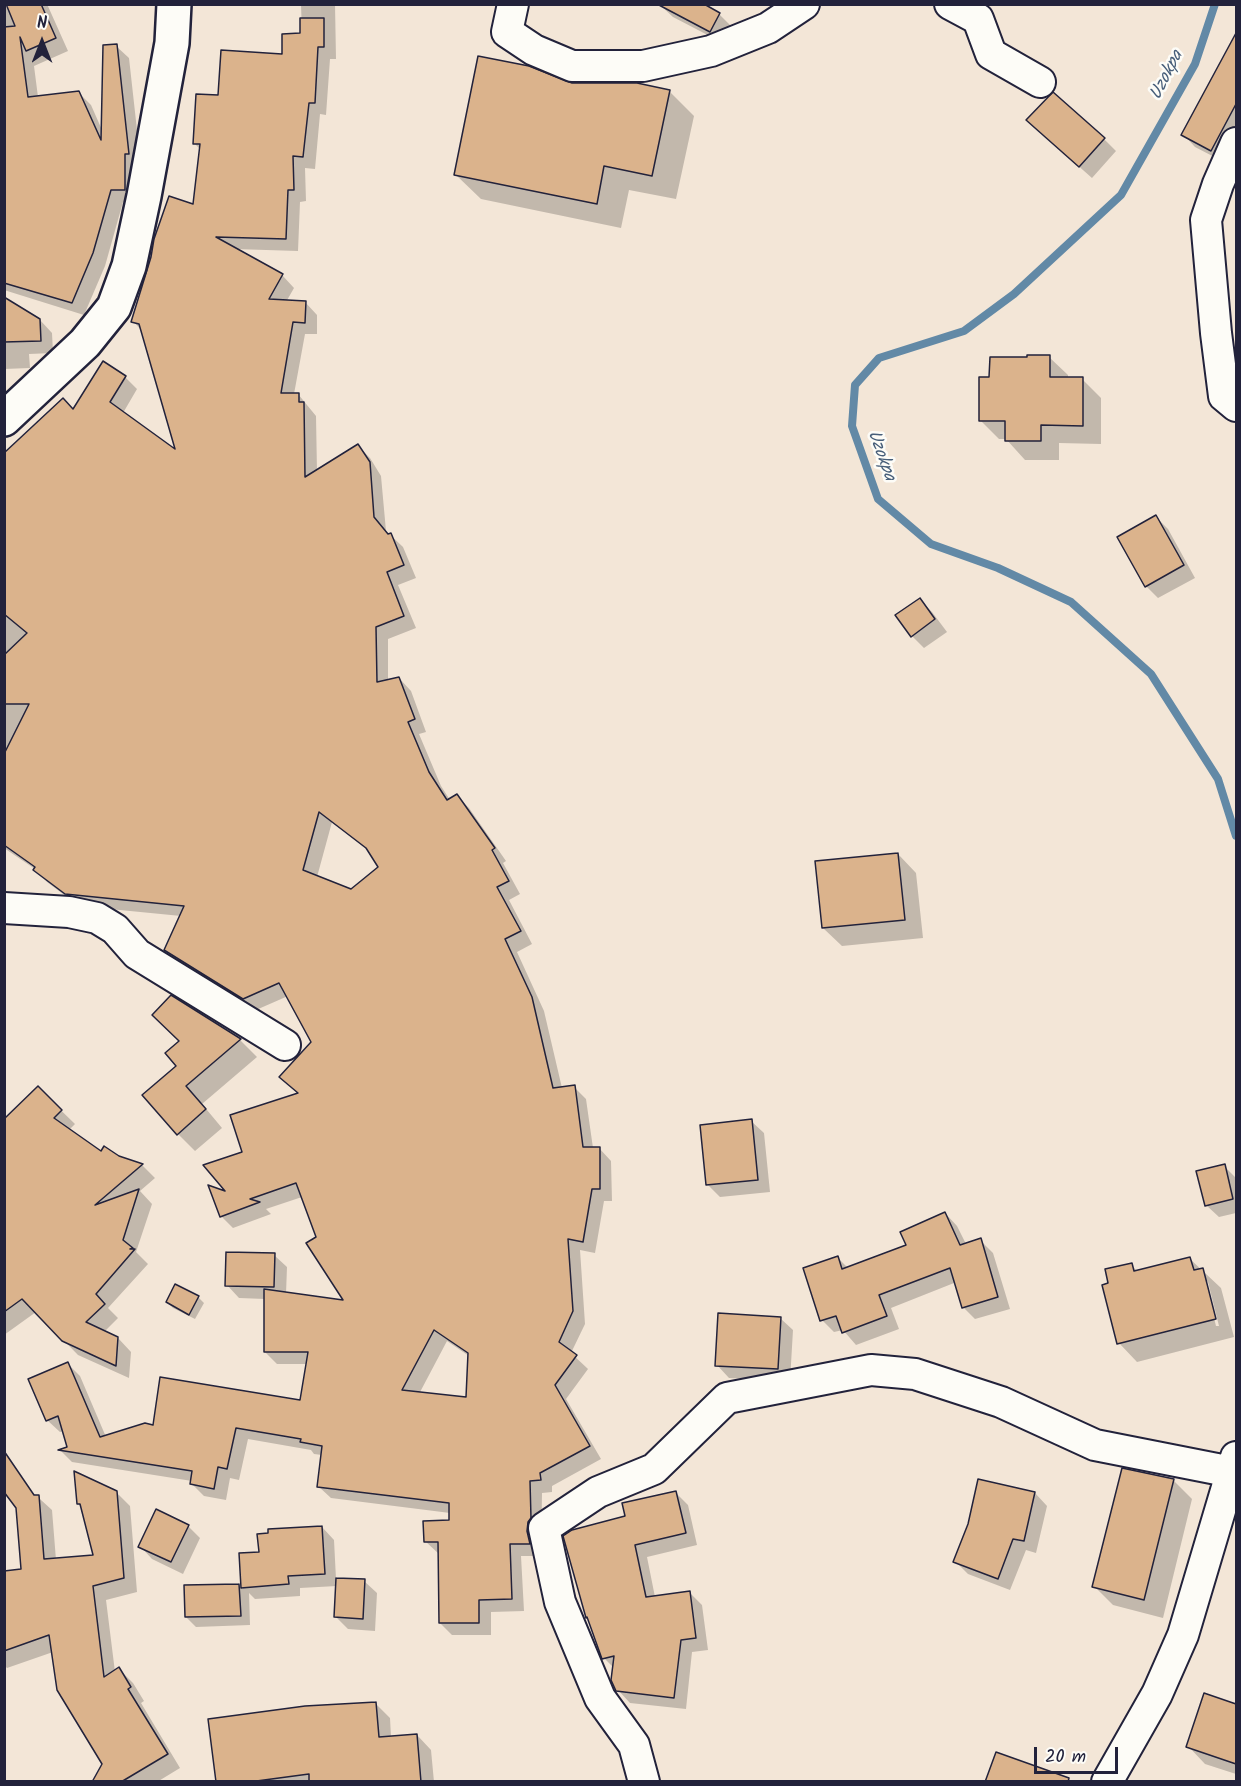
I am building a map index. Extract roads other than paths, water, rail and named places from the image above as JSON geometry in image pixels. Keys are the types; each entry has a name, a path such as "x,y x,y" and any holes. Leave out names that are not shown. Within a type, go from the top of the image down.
{"main road":[{"path":"4,419 85,344 114,308 129,266 144,196 172,43 174,4"}],"street":[{"path":"513,4 507,32 534,50 572,66 643,66 711,51 768,28 804,4"},
{"path":"950,4 978,19 991,54 1040,82"},
{"path":"1236,143 1218,184 1206,220 1224,396 1236,406"},
{"path":"4,908 69,912 97,918 115,929 137,954 285,1045"},
{"path":"644,1782 634,1744 600,1698 560,1602 544,1528 598,1492 654,1469 728,1398 871,1370 915,1374 1002,1402 1095,1444 1234,1465 1183,1635 1156,1694 1107,1782"}],"waterway":[{"name":"Uzokpa","path":"1215,4 1195,64 1121,195 1014,294 964,331 879,358 855,385 852,426 878,499 931,544 998,568 1071,602 1151,674 1218,779 1236,836"}]}
